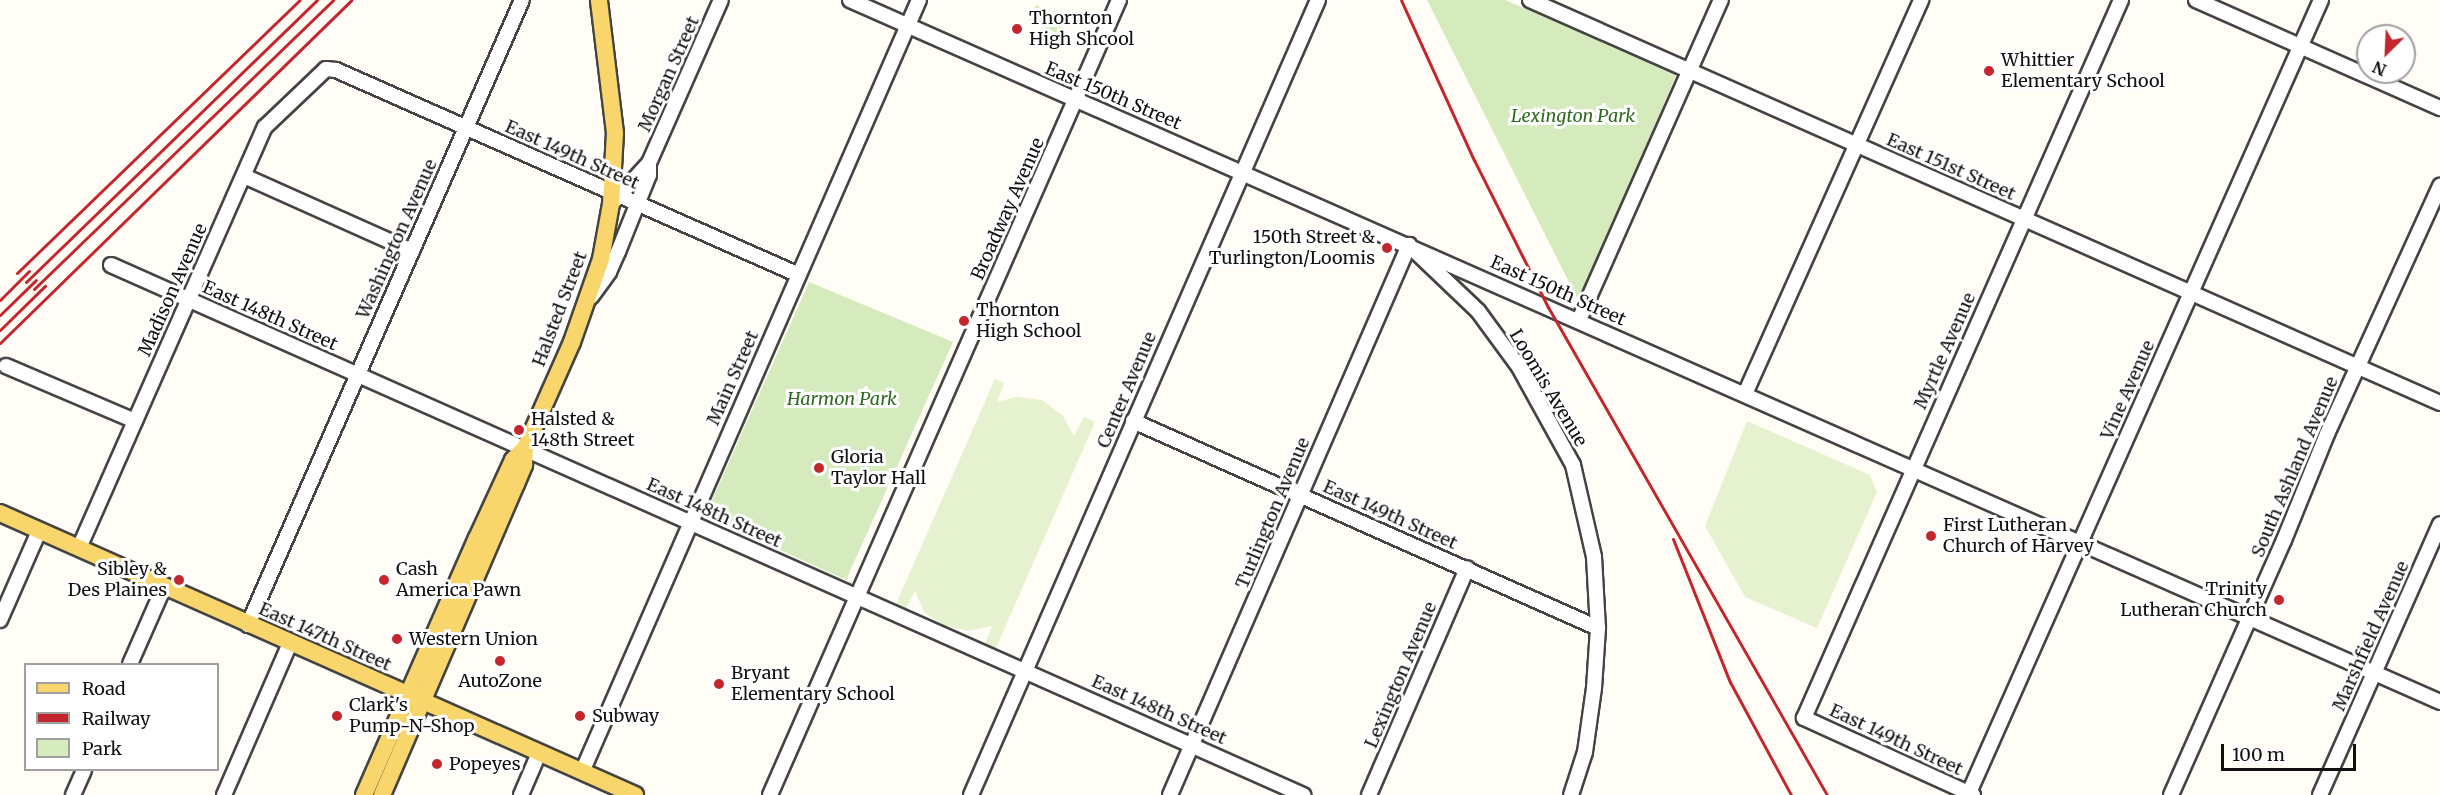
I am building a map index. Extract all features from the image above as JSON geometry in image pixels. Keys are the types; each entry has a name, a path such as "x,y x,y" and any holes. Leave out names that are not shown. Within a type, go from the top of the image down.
{"main road":[{"name":"Halsted Street","path":"382,795 416,698 513,460 525,448 588,300 601,259 615,197 614,121 599,0"},
{"name":"East 147th Street","path":"0,513 635,795"},
{"name":"Halsted Street","path":"364,795 416,698"}],"street":[{"name":"Washington Avenue","path":"248,625 522,0"},
{"name":"Morgan Street","path":"615,197 649,163 721,0"},
{"name":"East 150th Street","path":"850,0 1242,171 2440,702"},
{"name":"Main Street","path":"582,772 919,0"},
{"name":"Broadway Avenue","path":"770,795 1119,0"},
{"name":"Center Avenue","path":"971,795 1318,0"},
{"name":"East 151st Street","path":"1530,0 2440,403"},
{"path":"1579,320 1721,0"},
{"path":"1745,394 1921,0"},
{"name":"Myrtle Avenue","path":"1804,718 2121,0"},
{"path":"2196,0 2440,108"},
{"name":"Vine Avenue","path":"1970,794 2321,0"},
{"name":"East 149th Street","path":"331,68 615,197 638,203 799,274"},
{"name":"Madison Avenue","path":"79,548 265,127 326,69 331,68"},
{"name":"Morgan Street","path":"588,300 609,272 649,175 649,163"},
{"path":"243,176 412,251"},
{"name":"South Ashland Avenue","path":"2171,795 2357,368 2440,186"},
{"name":"Turlington Avenue","path":"1170,795 1409,245"},
{"name":"Loomis Avenue","path":"1409,245 1478,311 1519,367 1573,465 1594,557 1598,628 1594,688 1585,752 1571,795"},
{"name":"East 148th Street","path":"111,265 1303,795"},
{"path":"6,366 135,421"},
{"name":"East 149th Street","path":"1134,421 1598,628"},
{"name":"Marshfield Avenue","path":"2320,795 2440,524"},
{"path":"0,620 39,531"},
{"name":"Lexington Avenue","path":"1369,795 1467,568"},
{"path":"129,663 164,587"},
{"path":"224,795 290,643"},
{"name":"East 149th Street","path":"1804,718 1970,794"},
{"path":"521,795 540,753"},
{"path":"73,795 84,771"}],"green space":[{"name":"Lexington Park","path":"1427,0 1505,0 1677,73 1579,302"},
{"path":"1036,5 1068,19 1061,35 1029,20"},
{"name":"Harmon Park","path":"809,282 953,342 846,580 705,516"},
{"path":"995,379 1004,383 997,402 1016,397 1042,400 1063,416 1074,436 1084,417 1095,422 996,648 985,644 992,626 968,631 943,625 924,612 915,591 906,609 896,604"},
{"path":"1747,421 1870,475 1877,492 1817,628 1745,597 1705,526"}],"railway":[{"path":"17,273 300,0"},
{"path":"26,282 317,0"},
{"path":"34,289 333,0"},
{"path":"0,343 351,0"},
{"path":"1401,0 1474,160 1548,307 1827,795"},
{"path":"0,300 29,271"},
{"path":"0,315 36,280"},
{"path":"0,330 45,286"},
{"path":"1673,539 1730,682 1791,795"}],"place":[{"name":"Thornton High Shcool","path":"1017,29"},
{"name":"Whittier Elementary School","path":"1989,71"},
{"name":"150th Street & Turlington/Loomis","path":"1387,248"},
{"name":"Thornton High School","path":"964,321"},
{"name":"Halsted & 148th Street","path":"519,430"},
{"name":"Gloria Taylor Hall","path":"819,468"},
{"name":"First Lutheran Church of Harvey","path":"1931,536"},
{"name":"Sibley & Des Plaines","path":"179,580"},
{"name":"Cash America Pawn","path":"384,580"},
{"name":"Trinity Lutheran Church","path":"2279,600"},
{"name":"Western Union","path":"397,639"},
{"name":"AutoZone","path":"500,661"},
{"name":"Bryant Elementary School","path":"719,684"},
{"name":"Clark's Pump-N-Shop","path":"337,716"},
{"name":"Subway","path":"580,716"},
{"name":"Popeyes","path":"437,764"}]}
